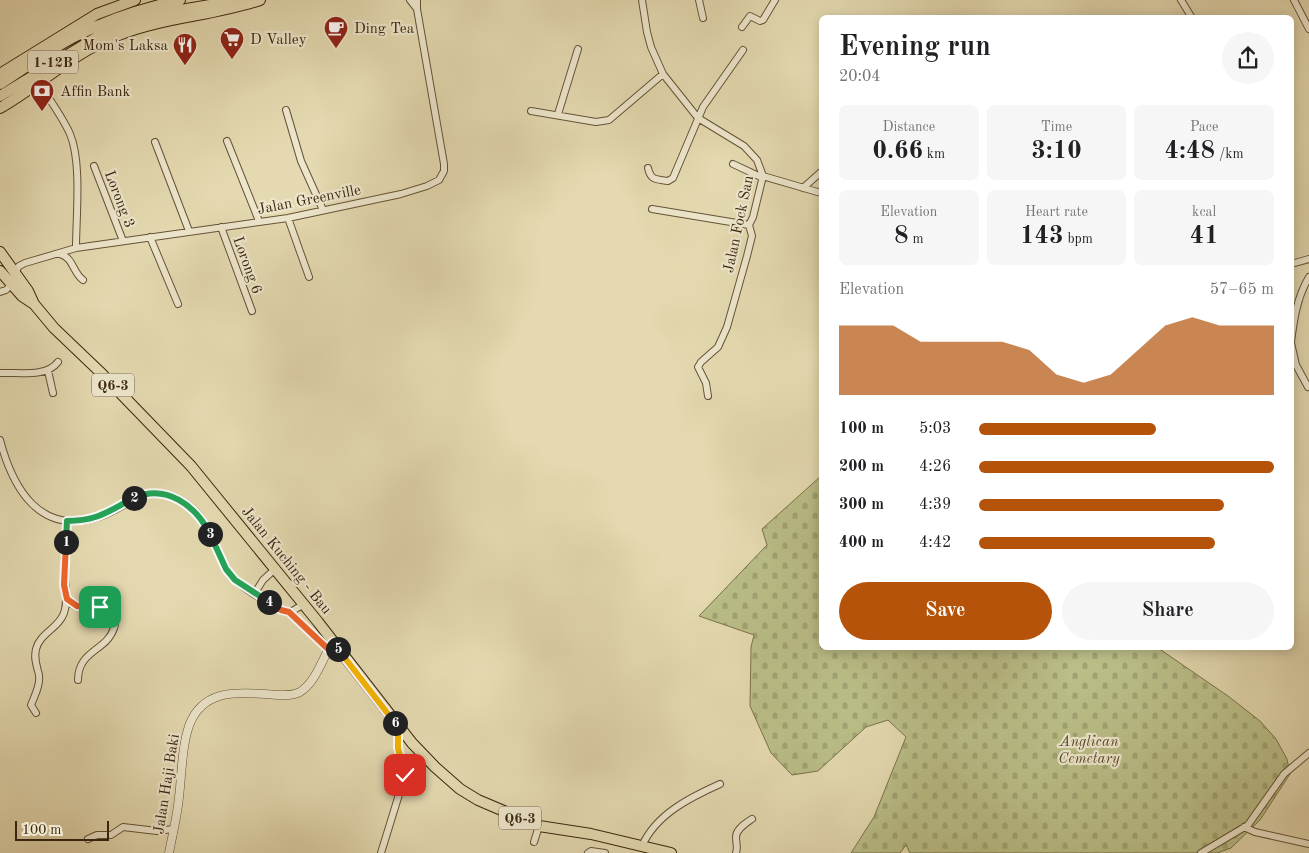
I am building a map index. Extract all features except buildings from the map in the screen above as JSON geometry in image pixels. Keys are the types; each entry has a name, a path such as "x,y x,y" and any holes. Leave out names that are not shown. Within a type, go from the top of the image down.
{"main road":[{"path":"0,74 97,14 135,0"},
{"path":"0,84 64,42 148,7 180,0"},
{"name":"1-12B","path":"0,96 66,55 106,26 127,23 163,13 239,0"},
{"path":"0,108 68,62 118,35 166,21 209,13 260,0"},
{"name":"Jalan Kuching - Bau","path":"0,252 15,272 34,304 54,328 99,371 191,466 274,570 304,604 331,646 435,767 460,789 478,800 538,826 591,834 671,853"},
{"name":"Jalan Kuching - Bau","path":"0,271 22,296 34,304"}],"street":[{"name":"Jalan Greenville","path":"410,0 417,9"},
{"name":"Jalan Greenville","path":"15,272 19,266 25,263 76,248 288,218 401,194 439,180 444,171 444,164 417,0"},
{"name":"Jalan Fock San","path":"642,0 651,47 663,74 698,118 744,146 757,160 763,177 749,226 752,236 727,327 718,348 701,362 698,367 706,383 708,396"},
{"path":"699,0 703,18"},
{"path":"742,27 750,16 760,21 763,20 775,0"},
{"path":"1181,0 1190,15"},
{"path":"1294,0 1309,29"},
{"path":"558,114 578,49"},
{"path":"648,168 652,178 670,180 703,107 743,50"},
{"path":"531,111 558,114 596,122 609,120 663,74"},
{"path":"38,82 71,135 75,151 77,187 76,248"},
{"path":"286,110 301,161 323,210"},
{"path":"227,141 259,222"},
{"path":"155,142 189,231"},
{"path":"733,164 763,177 819,192"},
{"name":"Lorong 3","path":"94,166 123,241"},
{"path":"803,188 819,174"},
{"path":"652,209 749,226"},
{"path":"288,218 309,277"},
{"name":"Lorong 6","path":"220,227 252,311"},
{"path":"150,237 178,304"},
{"path":"59,253 65,255 78,276 83,280"},
{"path":"1294,263 1309,259"},
{"path":"1294,319 1302,288 1309,277"},
{"path":"0,292 6,290 11,285"},
{"path":"1294,357 1296,366 1308,387"},
{"path":"0,373 48,370 58,362"},
{"path":"48,370 53,393"},
{"path":"0,440 8,468 21,493 31,503 54,518 67,521 85,521 102,516 149,493 161,494 188,505 200,518 226,569 235,580 281,610 289,612 331,646"},
{"path":"36,713 31,704 37,691 39,678 34,659 36,647 40,639 62,617 67,599 64,566 67,521"},
{"path":"255,593 263,580 274,570"},
{"path":"67,599 77,606 94,606 108,609 112,613 116,626 107,640 80,665 78,680"},
{"path":"289,612 304,604"},
{"name":"Jalan Haji Baki","path":"168,853 178,807 186,738 192,719 203,704 220,695 237,692 289,696 299,693 308,685 331,646"},
{"path":"381,853 405,775 398,748 398,726"},
{"path":"1201,853 1244,827 1256,814 1284,774 1309,753"},
{"path":"642,846 651,830 673,809 720,784"},
{"path":"736,853 736,836 738,831 752,819"},
{"path":"534,842 538,826"},
{"path":"88,839 97,834 111,835 123,827 157,831 174,829"},
{"path":"1244,827 1255,832 1309,844"},
{"path":"588,853 591,851 605,853"}],"green space":[{"name":"Anglican Cemetary","path":"819,478 819,650 1161,650 1228,696 1260,721 1276,739 1287,759 1290,774 1260,820 1231,848 1217,853 910,853 906,845 900,853 851,853 874,817 906,737 888,720 866,727 818,771 792,775 771,753 750,706 751,647 754,635 699,616 767,545 762,529"}],"place":[{"name":"Ding Tea","path":"336,49"},
{"name":"D Valley","path":"232,60"},
{"name":"Mom's Laksa","path":"185,66"},
{"name":"Affin Bank","path":"42,112"}],"route":[{"path":"100,607 77,606 67,599 64,585 67,521 85,521 102,516 149,493 161,494 188,505 205,524 226,569 235,580 281,610 289,612 328,649 333,642 398,726 398,748 405,775"}]}
